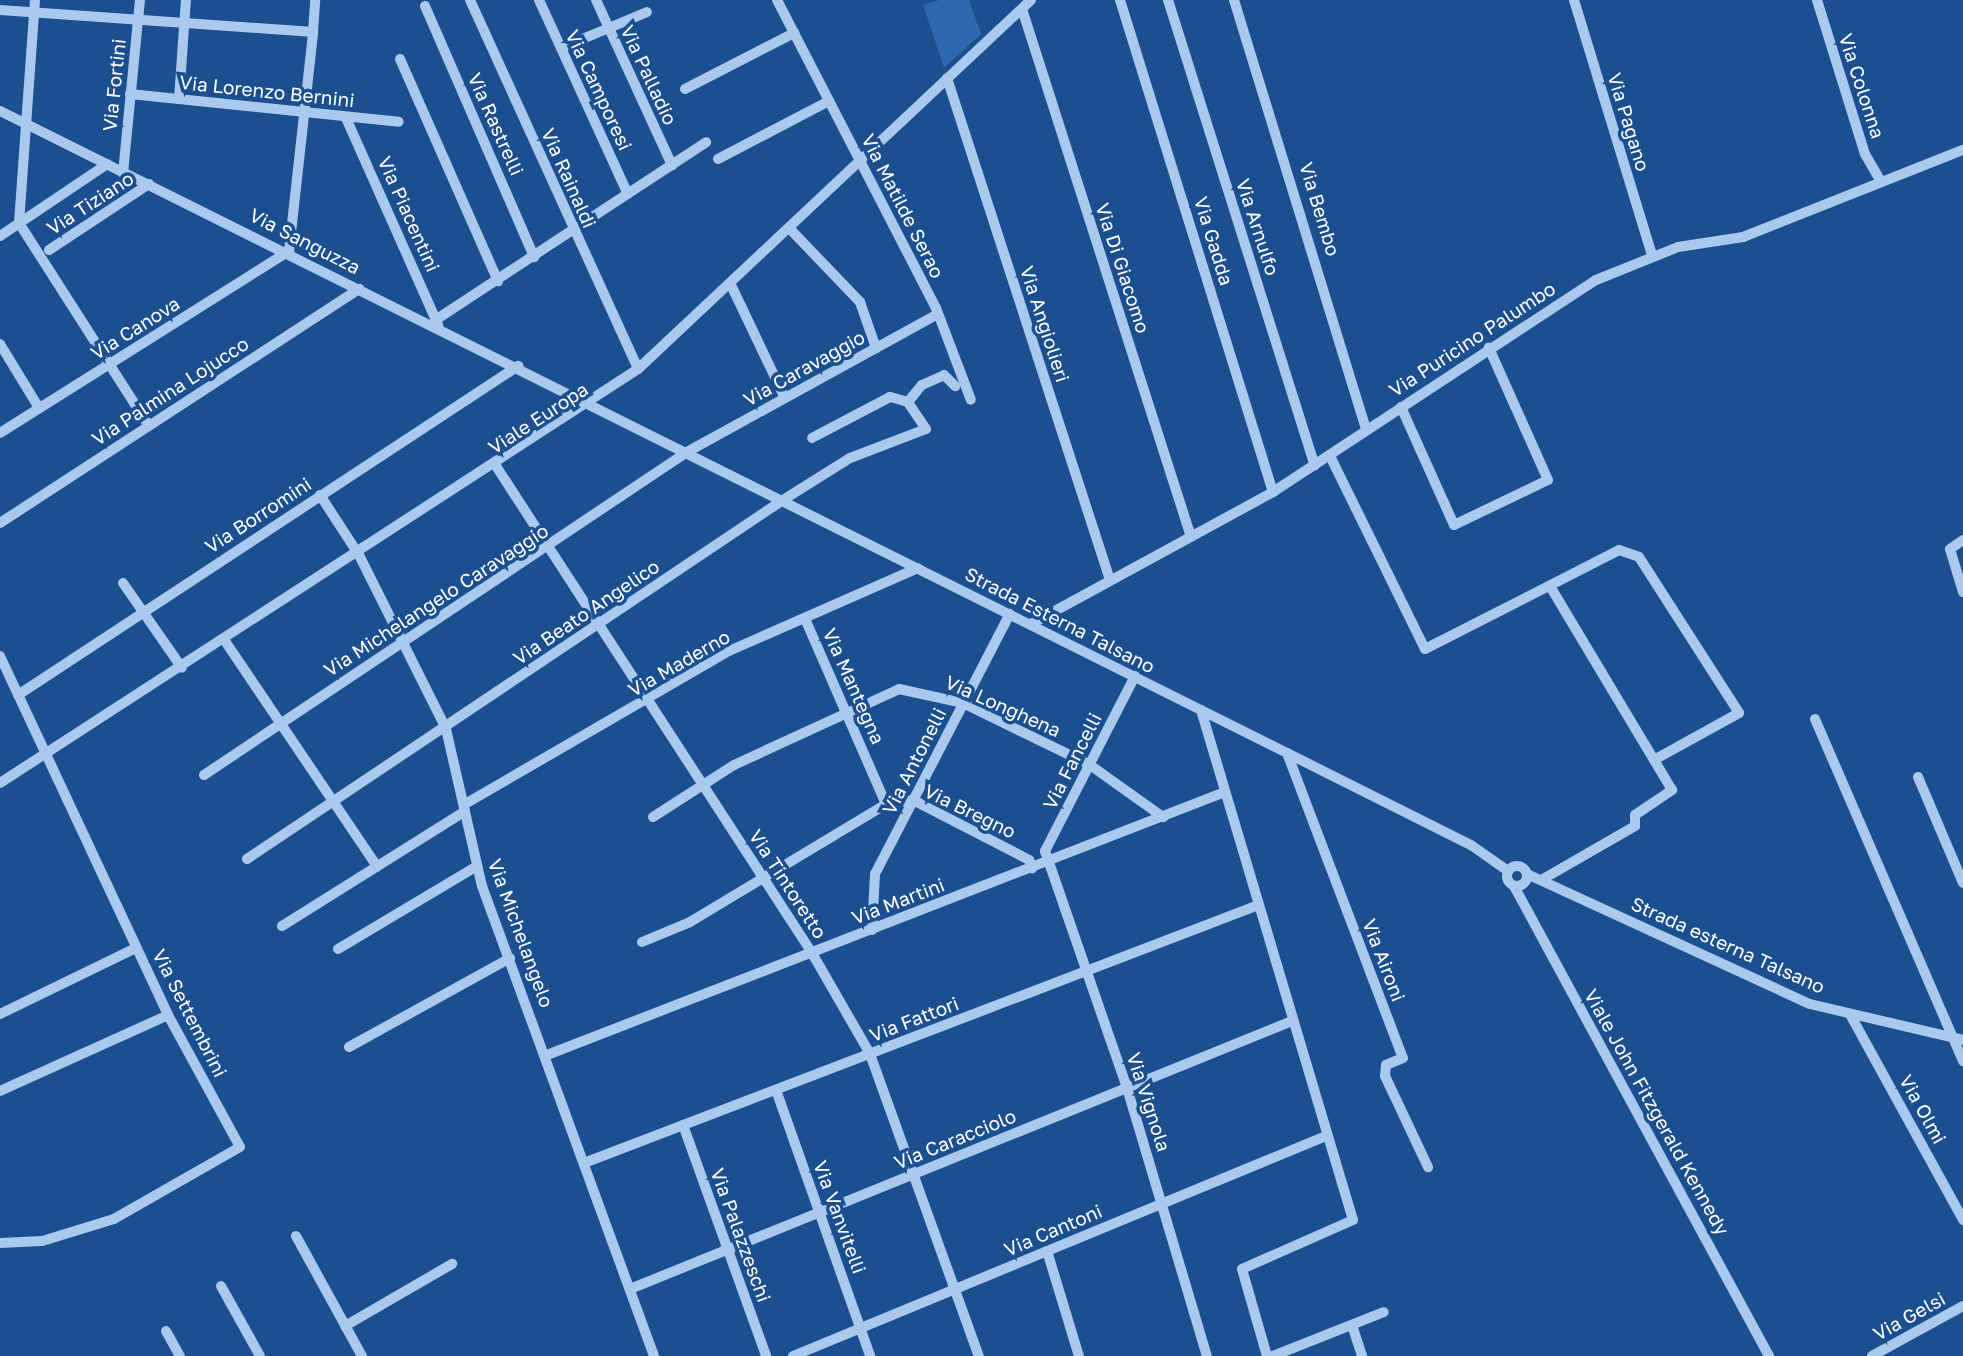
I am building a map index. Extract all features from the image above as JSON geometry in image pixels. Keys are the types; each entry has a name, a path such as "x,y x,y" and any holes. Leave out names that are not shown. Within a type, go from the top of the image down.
{"street":[{"name":"Via Fortini","path":"124,173 140,0"},
{"path":"179,99 186,0"},
{"path":"289,251 315,0"},
{"name":"Via Rainaldi","path":"470,0 638,369"},
{"name":"Via Camporesi","path":"539,0 628,194"},
{"name":"Via Palladio","path":"596,0 672,165"},
{"name":"Via Matilde Serao","path":"777,0 938,314 971,400"},
{"name":"Viale Europa","path":"0,783 359,555 593,403 638,369 791,230 1031,0"},
{"name":"Via Gadda","path":"1120,0 1273,492"},
{"name":"Via Arnulfo","path":"1168,0 1315,465"},
{"name":"Via Bembo","path":"1234,0 1366,430"},
{"name":"Via Pagano","path":"1574,0 1652,255"},
{"name":"Via Colonna","path":"1817,0 1858,131 1880,180"},
{"path":"35,5 24,122 19,223 149,426"},
{"path":"0,10 35,5 139,18 313,32"},
{"name":"Via Rastrelli","path":"425,6 534,257"},
{"name":"Via Di Giacomo","path":"1022,9 1191,537"},
{"path":"561,48 647,12"},
{"path":"685,89 794,33"},
{"path":"400,59 498,281"},
{"name":"Via Angiolieri","path":"947,78 1110,580"},
{"name":"Via Lorenzo Bernini","path":"130,94 399,122"},
{"path":"718,159 830,101"},
{"name":"Via Sanguzza","path":"0,111 289,251 359,289 437,322 593,403"},
{"name":"Via Piacentini","path":"346,118 437,322"},
{"path":"437,322 706,142"},
{"name":"Via Puricino Palumbo","path":"1031,624 1273,492 1596,280 1652,255 1743,237 1880,180 1963,150"},
{"path":"0,236 107,164"},
{"name":"Via Tiziano","path":"49,250 149,184"},
{"path":"791,230 860,302 876,348"},
{"name":"Via Canova","path":"0,433 289,251"},
{"path":"731,285 785,398"},
{"name":"Via Palmina Lojucco","path":"0,523 359,289"},
{"name":"Via Caravaggio","path":"687,452 938,314"},
{"path":"0,344 39,408"},
{"path":"1401,407 1454,525 1548,480 1489,348"},
{"name":"Via Borromini","path":"18,695 518,366"},
{"path":"811,438 890,397 908,402 922,385 944,375 955,386"},
{"name":"Via Beato Angelico","path":"247,859 446,729 783,500 850,458 926,429 908,402"},
{"name":"Strada Esterna Talsano","path":"593,403 1471,845 1508,872"},
{"name":"Via Michelangelo Caravaggio","path":"204,775 687,452"},
{"path":"1330,456 1425,649 1551,588 1619,550 1639,557 1740,713 1654,760"},
{"name":"Via Tintoretto","path":"496,466 812,953 870,1054 979,1356"},
{"name":"Via Michelangelo","path":"320,495 359,555 446,729 477,866 654,1356"},
{"path":"1963,540 1950,549 1963,592"},
{"name":"Via Maderno","path":"282,926 465,808 729,651 806,621 918,568"},
{"path":"123,583 182,668"},
{"path":"1543,879 1635,826 1635,815 1672,790 1551,588"},
{"name":"Via Antonelli","path":"872,929 875,874 1010,614"},
{"name":"Via Mantegna","path":"806,621 886,804"},
{"path":"225,641 377,866"},
{"name":"Via Settembrini","path":"0,656 3,669 18,695 168,1015 240,1147 114,1219 42,1241 0,1243"},
{"name":"Via Fancelli","path":"1048,862 1045,851 1135,677"},
{"name":"Via Longhena","path":"653,817 704,784 899,689 964,703 1090,765 1163,817"},
{"path":"1201,710 1222,793 1353,1220 1242,1269 1267,1356"},
{"path":"1815,719 1958,1039 1963,1061"},
{"name":"Via Aironi","path":"1287,753 1402,1058 1386,1065 1385,1076 1428,1167"},
{"path":"1918,777 1963,883"},
{"name":"Via Martini","path":"547,1055 1222,793"},
{"name":"Via Bregno","path":"886,804 913,800 1029,860 1032,867"},
{"path":"642,942 763,878 886,804"},
{"name":"Via Vignola","path":"1048,862 1128,1088 1207,1356"},
{"path":"338,949 477,866"},
{"name":"Strada esterna Talsano","path":"1508,872 1517,866 1527,874 1543,879 1750,978 1852,1016 1958,1039"},
{"name":"Viale John Fitzgerald Kennedy","path":"1508,872 1769,1356"},
{"path":"1514,886 1527,874"},
{"name":"Via Fattori","path":"584,1163 1256,906"},
{"path":"0,1014 136,948"},
{"path":"349,1047 510,958"},
{"path":"0,1091 168,1015"},
{"name":"Via Olmi","path":"1852,1016 1963,1220"},
{"name":"Via Caracciolo","path":"630,1290 1292,1021"},
{"name":"Via Vanvitelli","path":"776,1090 870,1356"},
{"name":"Via Palazzeschi","path":"682,1125 766,1356"},
{"name":"Via Cantoni","path":"793,1356 1326,1136"},
{"path":"296,1236 362,1356"},
{"path":"1046,1251 1079,1356"},
{"path":"345,1326 452,1264"},
{"path":"221,1286 260,1356"},
{"name":"Via Gelsi","path":"1871,1356 1963,1306"},
{"path":"1273,1356 1294,1352 1384,1312"},
{"path":"1352,1325 1362,1356"},
{"path":"166,1331 180,1356"}],"shaded area":[{"path":"939,0 969,0 981,34 944,68 923,5"}]}
